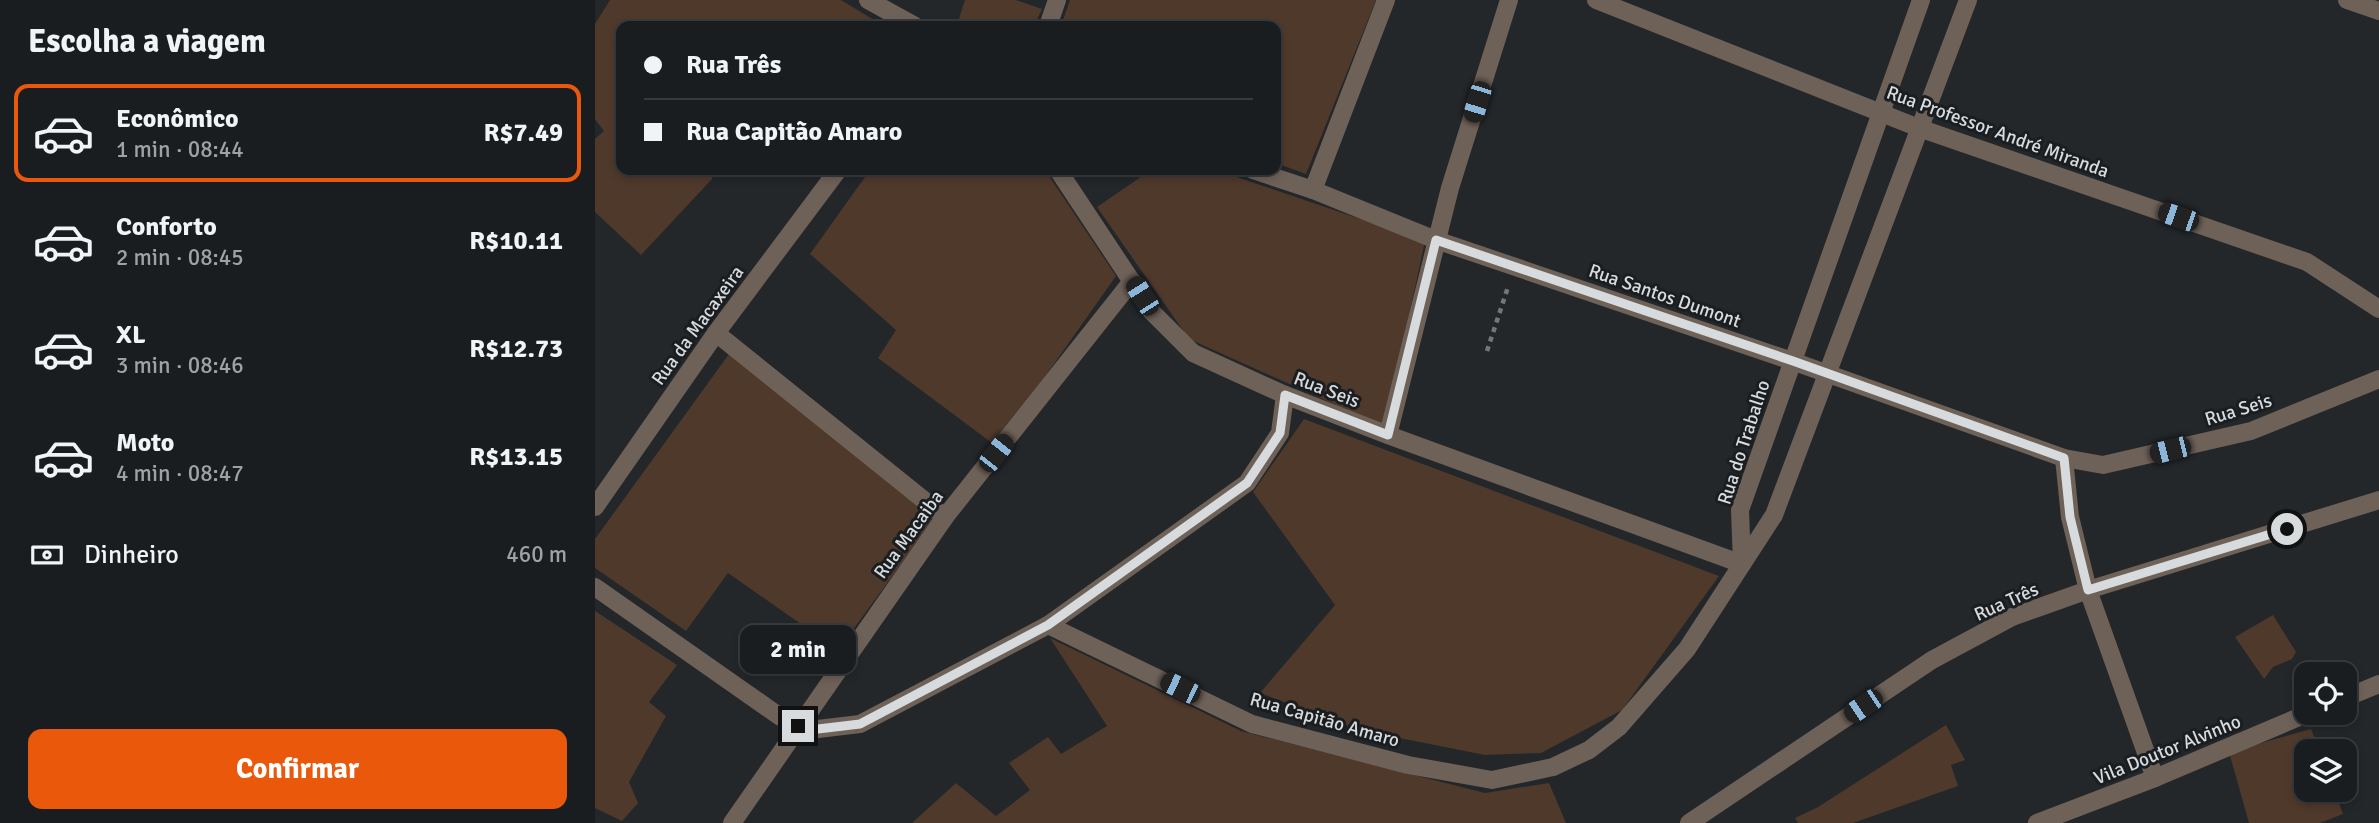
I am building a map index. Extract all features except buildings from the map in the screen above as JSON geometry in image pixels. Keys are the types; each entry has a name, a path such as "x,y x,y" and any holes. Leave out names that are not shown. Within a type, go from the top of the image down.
{"street":[{"path":"869,0 906,21"},
{"path":"1050,21 1057,0"},
{"path":"1313,190 1386,0"},
{"path":"1388,435 1436,240 1509,0"},
{"name":"Rua Professor André Miranda","path":"1596,0 1919,128 2307,262 2379,309"},
{"name":"Rua do Trabalho","path":"1742,564 1740,510 1921,0"},
{"path":"1742,564 1775,515 1968,0"},
{"path":"2347,0 2379,11"},
{"name":"Rua da Macaxeira","path":"595,507 716,333 834,175"},
{"name":"Rua Seis","path":"1061,175 1152,312 1193,354 1285,395 1388,435 1742,564"},
{"name":"Rua Santos Dumont","path":"1269,175 1436,240 1793,361 2064,458"},
{"name":"Rua Macaiba","path":"732,823 945,517 1132,281"},
{"path":"716,333 945,517"},
{"name":"Rua Seis","path":"2064,458 2103,465 2251,430 2379,379"},
{"path":"595,587 779,716 798,726 818,729 860,724 1048,625 1247,483 1280,433 1285,395"},
{"path":"2064,458 2070,517 2088,590 2155,778"},
{"name":"Rua Três","path":"1689,823 1932,660 2012,617 2088,590 2379,500"},
{"name":"Rua Capitão Amaro","path":"1048,625 1252,724 1408,765 1492,780 1553,767 1590,750 1619,727 1687,649 1742,564"},
{"path":"2357,693 2379,684"},
{"name":"Vila Doutor Alvinho","path":"2038,823 2155,778 2294,719"}],"path":[{"path":"1487,351 1515,266"}],"shaded area":[{"path":"610,0 841,0 876,21 616,21 616,175 713,175 641,255 595,212 595,139 604,131 595,119 595,24"},
{"path":"965,0 1016,0 1042,9 1036,21 958,21"},
{"path":"1070,0 1376,0 1306,174 1281,165 1281,21 1063,21"},
{"path":"866,175 1048,175 1116,276 996,446 878,358 896,330 810,254"},
{"path":"1144,175 1231,175 1425,241 1385,427 1189,339 1097,207"},
{"path":"729,354 935,518 838,650 728,573 686,631 595,568 595,539"},
{"path":"1304,419 1719,576 1622,710 1541,753 1485,755 1359,730 1260,693 1335,605 1253,492"},
{"path":"595,611 677,665 649,702 666,716 629,782 638,803 622,821 595,808"},
{"path":"2273,615 2296,652 2292,659 2273,667 2264,679 2235,637"},
{"path":"1050,638 1241,731 1485,793 1549,783 1566,823 912,823 956,783 996,816 1030,790 1009,763 1048,737 1061,754 1107,726"},
{"path":"1946,725 1965,760 1951,765 1958,786 1853,823 1798,823 1795,818 1818,807"},
{"path":"2311,729 2315,739 2294,739 2294,802 2339,802 2343,814 2320,823 2249,823 2229,752"}],"route":[{"path":"798,726 818,729 860,724 1048,625 1247,483 1280,433 1285,395 1388,435 1436,240 1793,361 2064,458 2070,517 2088,590 2287,529"}]}
